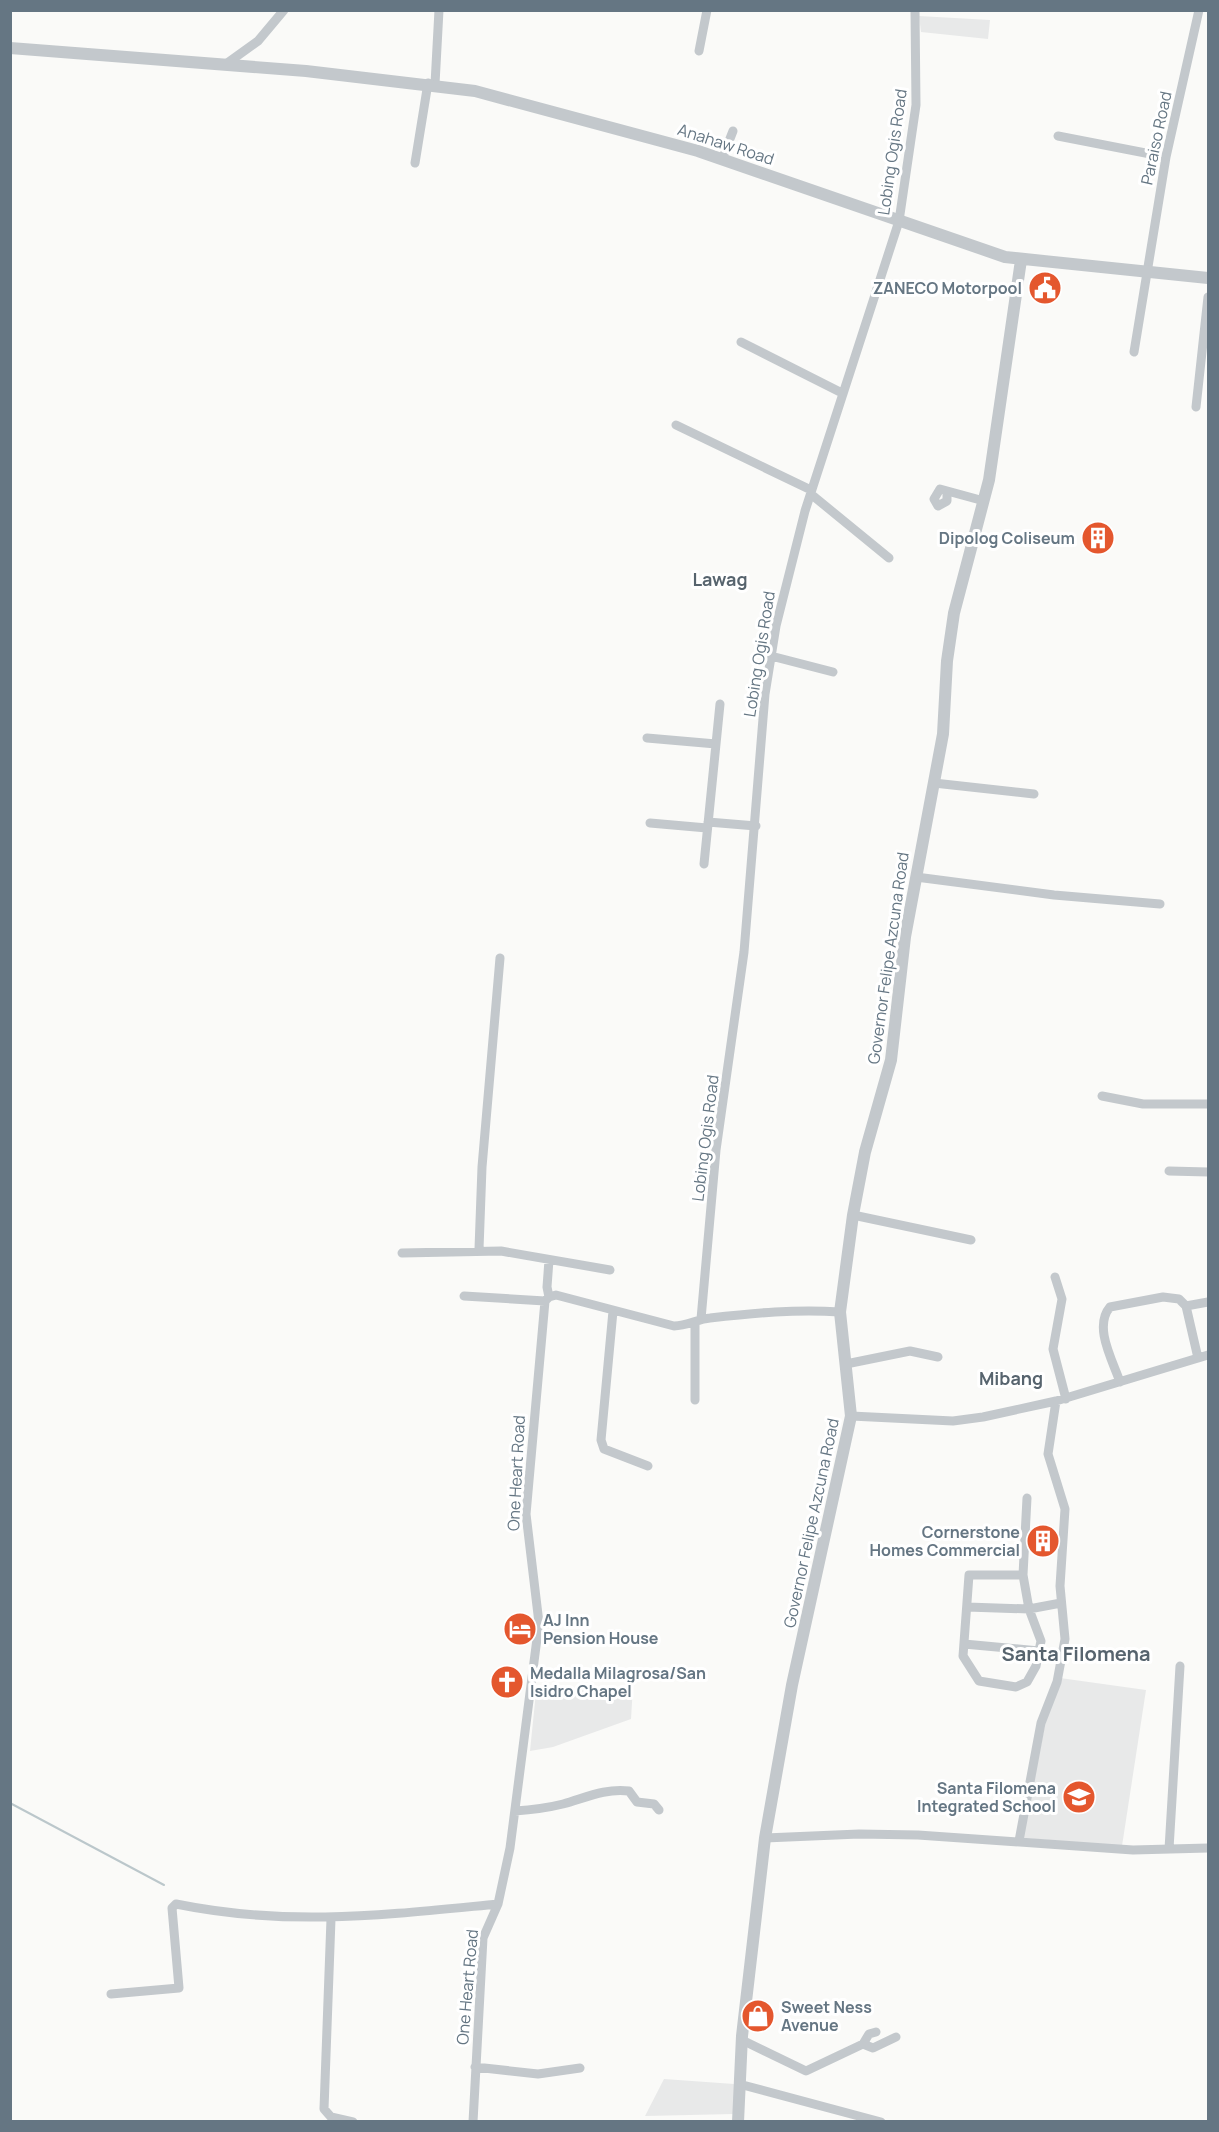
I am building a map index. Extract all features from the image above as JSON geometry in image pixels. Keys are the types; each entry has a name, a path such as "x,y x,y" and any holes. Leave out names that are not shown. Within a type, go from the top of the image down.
{"street":[{"path":"226,64 258,41 284,10"},
{"path":"415,163 432,84 440,10"},
{"path":"699,51 707,10"},
{"name":"Lobing Ogis Road","path":"695,1400 698,1321 716,1150 744,952 771,656 791,561 842,393 899,221 916,105 915,10"},
{"name":"Paraiso Road","path":"1134,352 1166,157 1199,10"},
{"name":"Anahaw Road","path":"10,48 226,64 432,84 541,107 722,159 1021,261 1209,278"},
{"path":"722,159 733,131"},
{"path":"1058,136 1166,157"},
{"name":"Governor Felipe Azcuna Road","path":"738,2121 742,2040 765,1838 792,1685 851,1416 840,1312 854,1215 865,1152 891,1060 905,937 943,734 947,661 954,612 984,501 1021,261"},
{"path":"1196,407 1209,297"},
{"path":"741,342 842,393"},
{"path":"676,425 812,492 889,558"},
{"path":"947,491 984,501"},
{"path":"771,656 833,672"},
{"path":"704,864 720,704"},
{"path":"646,738 716,744"},
{"path":"934,783 1034,794"},
{"path":"650,823 756,826"},
{"path":"916,877 1054,895 1160,904"},
{"path":"479,1250 482,1167 500,958"},
{"path":"1102,1095 1143,1104 1209,1104"},
{"path":"1169,1171 1209,1172"},
{"path":"854,1215 971,1240"},
{"path":"402,1253 501,1251 610,1270"},
{"name":"One Heart Road","path":"473,2121 483,1938 498,1904 515,1811 538,1623 526,1514 549,1260"},
{"path":"1055,1277 1062,1299 1053,1349 1066,1399"},
{"path":"464,1296 547,1299 556,1296 674,1326 795,1309 840,1312"},
{"path":"1120,1382 1103,1331 1106,1312 1110,1307 1163,1297 1179,1299 1186,1306 1198,1358"},
{"path":"1186,1306 1209,1302"},
{"path":"613,1311 601,1440 604,1449 648,1466"},
{"path":"846,1364 910,1351 938,1357"},
{"path":"851,1416 953,1421 1066,1399 1209,1355"},
{"path":"1019,1842 1041,1723 1064,1658 1061,1560 1065,1509 1048,1454 1056,1401"},
{"path":"1023,1575 969,1575 963,1656 979,1682 1016,1687 1028,1682 1039,1651 1041,1641 1029,1608 1023,1575 1027,1498"},
{"path":"967,1607 1029,1608 1061,1603"},
{"path":"964,1644 1039,1651"},
{"path":"1169,1850 1180,1666"},
{"path":"515,1811 555,1805 603,1792 624,1791 629,1791 637,1802 654,1804 659,1810"},
{"path":"765,1838 870,1834 1133,1850 1209,1848"},
{"path":"111,1994 179,1988 172,1908 176,1904 240,1916 332,1919 498,1904"},
{"path":"332,1919 324,2109 331,2117 352,2121"},
{"path":"742,2040 806,2071 863,2044 869,2034 876,2032"},
{"path":"863,2044 873,2048 882,2046 896,2037"},
{"path":"475,2067 538,2074 580,2068"},
{"path":"739,2084 881,2121"}],"shaded area":[{"path":"919,16 990,20 988,39 921,32"},
{"name":"Santa Filomena Integrated School","path":"1060,1678 1146,1690 1122,1846 1023,1838 1047,1714"},
{"path":"633,1686 631,1719 553,1747 530,1751 536,1692"},
{"path":"664,2079 734,2084 734,2114 645,2116"}],"waterway":[{"path":"10,1803 164,1885"}],"place":[{"name":"ZANECO Motorpool","path":"1045,288"},
{"name":"Dipolog Coliseum","path":"1098,538"},
{"name":"Cornerstone Homes Commercial","path":"1043,1541"},
{"name":"AJ Inn Pension House","path":"520,1629"},
{"name":"Medalla Milagrosa/San Isidro Chapel","path":"507,1682"},
{"name":"Santa Filomena Integrated School","path":"1079,1797"},
{"name":"Sweet Ness Avenue","path":"758,2016"}],"district":[{"name":"Lawag","path":"720,580"},
{"name":"Mibang","path":"1011,1379"},
{"name":"Santa Filomena","path":"1076,1654"}]}
